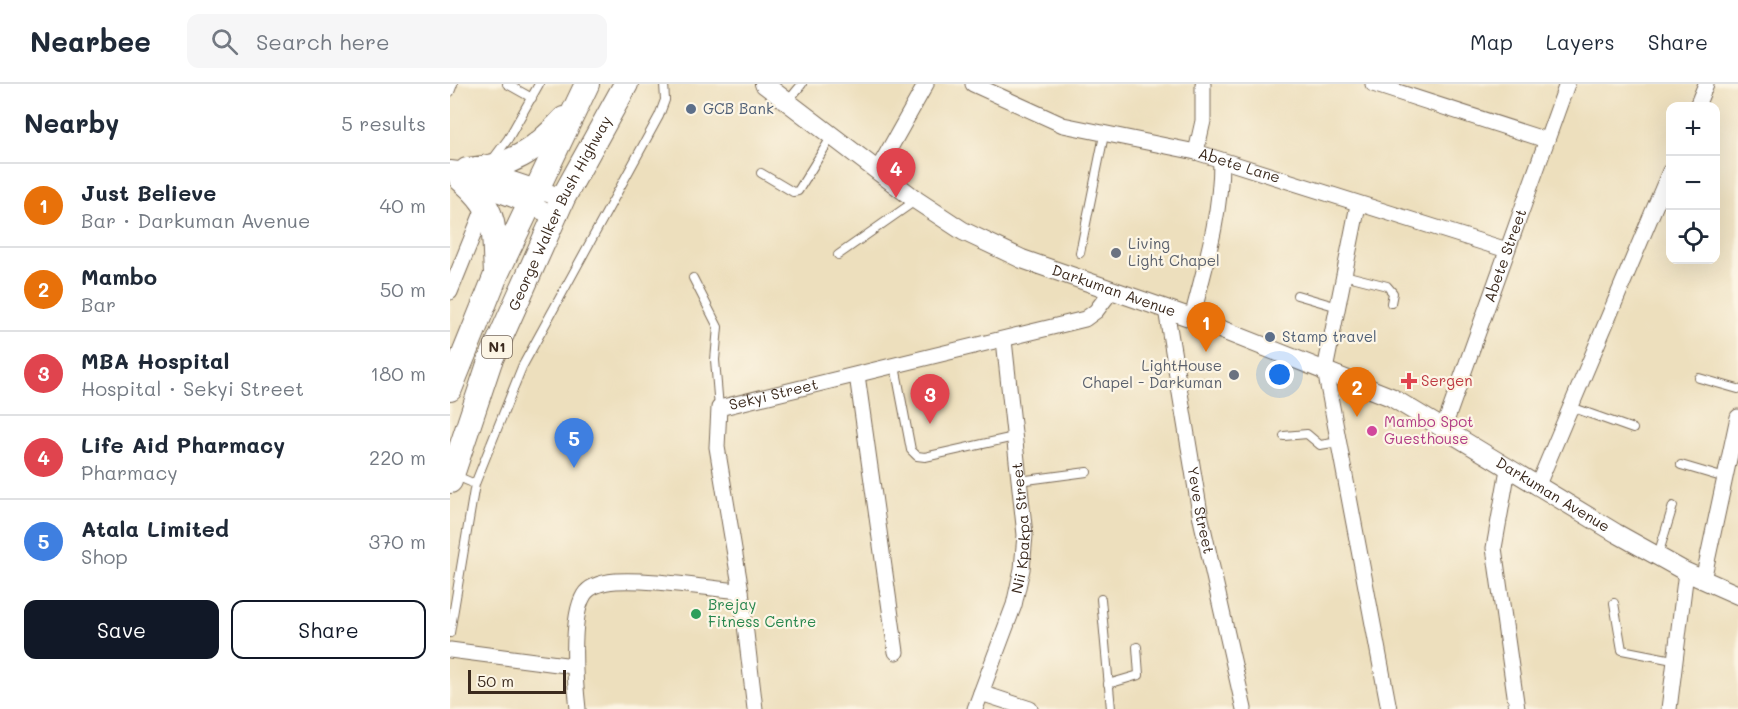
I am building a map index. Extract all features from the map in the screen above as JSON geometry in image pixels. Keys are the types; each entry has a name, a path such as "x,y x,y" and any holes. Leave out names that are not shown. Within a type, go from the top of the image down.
{"highway":[{"name":"George Walker Bush Highway","path":"451,478 490,361 559,208 626,84"},
{"name":"George Walker Bush Highway","path":"450,389 496,275 583,92"},
{"path":"496,275 492,222 486,203 463,172 501,166 526,153 562,121 583,92"}],"street":[{"name":"Darkuman Avenue","path":"764,84 916,200 963,231 1022,259 1192,318 1391,397 1444,427 1537,487 1658,557 1738,597"},
{"path":"877,171 926,84"},
{"name":"Abete Lane","path":"973,84 1063,125 1196,152 1358,205 1507,250"},
{"path":"1196,152 1203,121 1203,84"},
{"path":"1373,84 1546,140"},
{"name":"Abete Street","path":"1444,427 1567,84"},
{"path":"1699,102 1706,84"},
{"path":"1192,318 1211,246 1221,186 1221,161"},
{"path":"463,172 533,196 559,208"},
{"path":"1537,487 1666,183"},
{"path":"450,292 486,203"},
{"path":"1358,205 1325,370 1389,709"},
{"name":"Sekyi Street","path":"755,709 741,591 717,447 719,408 1085,319 1096,311 1112,290"},
{"name":"Yeve Street","path":"1166,309 1202,519 1244,709"},
{"name":"Nii Kpakpa Street","path":"975,709 1014,605 1022,568 1024,535 1004,340"},
{"path":"857,375 896,652"},
{"path":"1703,580 1738,417"},
{"path":"1508,469 1494,548 1517,709"},
{"path":"1669,709 1673,660 1686,572"},
{"path":"578,709 573,666 579,610 584,595 592,586 616,581 741,591"},
{"path":"450,650 573,666"},
{"path":"981,693 1030,709"}],"lane":[{"path":"450,92 453,84"},
{"path":"507,84 532,98"},
{"path":"463,172 508,139 539,84"},
{"path":"450,633 475,484 530,351 659,116 665,100 664,84"},
{"path":"788,101 802,84"},
{"path":"1080,253 1104,135"},
{"path":"760,173 793,192 798,191 832,136"},
{"path":"838,255 916,200"},
{"path":"1344,275 1387,286 1393,293 1391,303"},
{"path":"693,278 718,327 715,360 719,408"},
{"path":"1297,295 1338,307"},
{"path":"895,366 911,450 917,456 926,458 1014,437"},
{"path":"1699,378 1738,389"},
{"path":"1571,407 1634,429"},
{"path":"1284,436 1307,434 1320,446 1339,442"},
{"path":"1681,465 1725,478"},
{"path":"1019,482 1087,472"},
{"path":"451,478 475,484"},
{"path":"1658,557 1673,506"},
{"path":"1101,599 1111,709"},
{"path":"1614,603 1622,650 1673,660"},
{"path":"1108,684 1139,675 1137,647"}],"place":[{"name":"GCB Bank","path":"691,109"},
{"name":"Life Aid Pharmacy","path":"896,198"},
{"name":"Living Light Chapel","path":"1116,253"},
{"name":"Stamp travel","path":"1270,337"},
{"name":"Just Believe","path":"1206,352"},
{"name":"LightHouse Chapel - Darkuman","path":"1234,375"},
{"name":"Sergen","path":"1409,381"},
{"name":"Mambo","path":"1357,417"},
{"name":"MBA Hospital","path":"930,424"},
{"name":"Mambo Spot Guesthouse","path":"1372,431"},
{"name":"Atala Limited","path":"574,468"},
{"name":"Brejay Fitness Centre","path":"696,614"}]}
